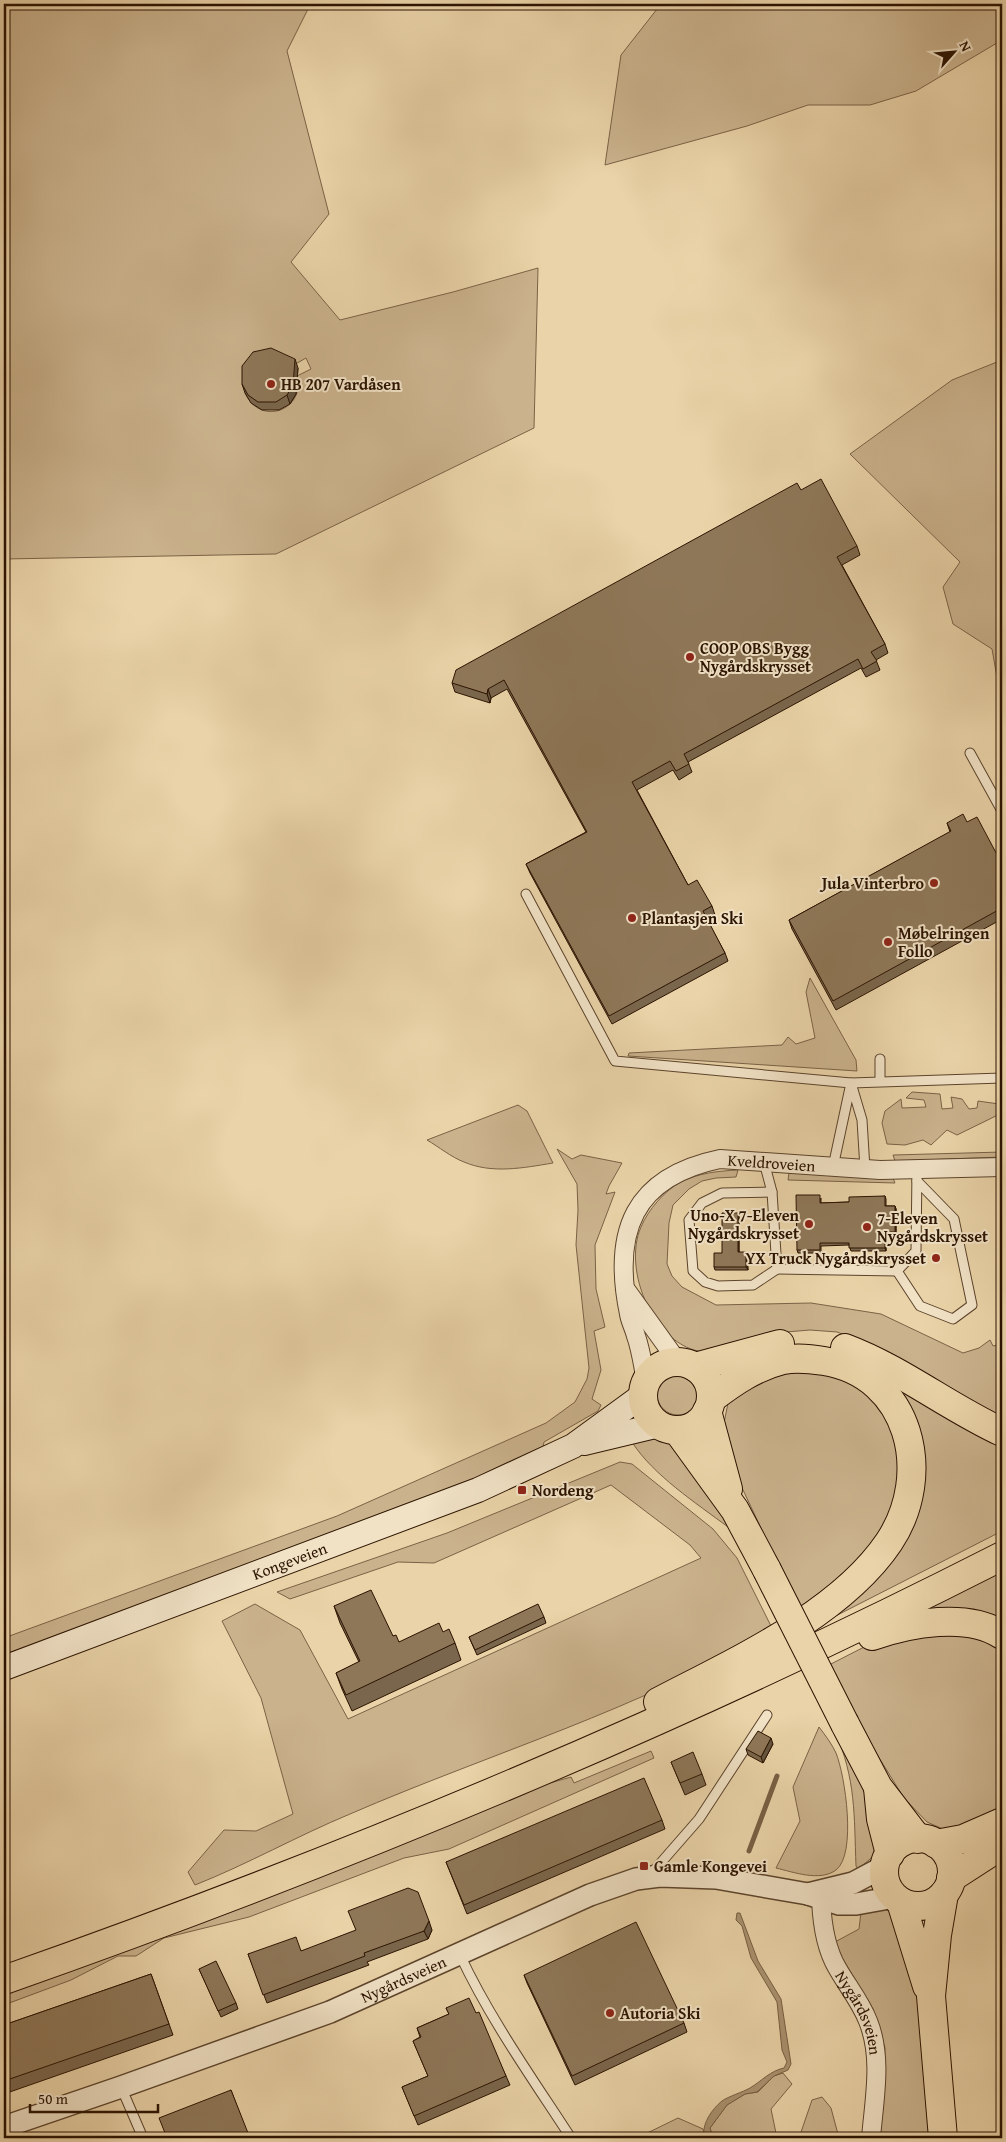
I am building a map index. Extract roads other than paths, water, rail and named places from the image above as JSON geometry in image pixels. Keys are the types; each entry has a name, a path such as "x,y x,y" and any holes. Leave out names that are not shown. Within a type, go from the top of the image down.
{"main road":[{"path":"735,1510 668,1427 647,1412 644,1388 659,1367 686,1365 778,1344 805,1342 836,1345 868,1357 972,1418 1002,1432"},
{"path":"617,1724 773,1641 826,1605 864,1572 890,1542 906,1508 912,1473 911,1446 904,1421 883,1390 861,1373 838,1363 805,1358 784,1360 754,1370 709,1405 695,1425 668,1427"},
{"path":"686,1365 707,1381 709,1405 723,1473 735,1510 878,1786 927,1841 949,1859 948,1886 936,1935 931,1996 943,2138"},
{"name":"Kongeveien","path":"573,1446 644,1388"},
{"name":"Kongeveien","path":"4,1668 478,1490 573,1446 668,1427"},
{"path":"4,1967 100,1933 462,1791 820,1634 1002,1543"},
{"path":"4,1980 104,1945 298,1872 469,1802 760,1675 1002,1556"},
{"path":"760,1675 896,1627 926,1622 974,1625 1002,1635"},
{"path":"878,1786 887,1860 884,1877 898,1899 931,1996"},
{"path":"887,1860 902,1843 963,1839 1002,1822"},
{"path":"898,1899 910,1905 928,1905 948,1886 1002,1845"}],"street":[{"name":"Kveldroveien","path":"644,1388 625,1288 622,1261 624,1239 640,1207 653,1189 677,1173 697,1164 720,1159 865,1169 917,1175 1002,1167"},
{"name":"Kveldroveien","path":"625,1288 686,1365"},
{"path":"817,1895 853,1882 887,1860"},
{"name":"Nygårdsveien","path":"4,2127 122,2087 330,2012 604,1889 650,1876 716,1878 817,1895 825,1935 834,1962 869,2022 875,2051 876,2084 871,2138"},
{"path":"817,1895 839,1904 898,1899"}],"lane":[{"path":"970,753 1002,811"},
{"path":"526,894 615,1060 850,1083 1002,1078"},
{"path":"880,1059 880,1081"},
{"path":"833,1167 850,1083"},
{"path":"850,1083 862,1120 865,1169"},
{"path":"764,1162 772,1192 777,1269"},
{"path":"772,1192 722,1194 702,1203 689,1220 693,1272 704,1282 718,1286 753,1285 777,1269 898,1271 916,1251 917,1175"},
{"path":"898,1271 920,1306 953,1318 972,1305 954,1219 917,1175"},
{"path":"650,1876 699,1819 767,1715"},
{"path":"460,1955 498,2026 571,2138"},
{"path":"122,2087 143,2138"}],"waterway":[{"path":"749,1851 777,1776"}],"place":[{"name":"HB 207 Vardåsen","path":"271,384"},
{"name":"COOP OBS Bygg Nygårdskrysset","path":"690,657"},
{"name":"Jula Vinterbro","path":"934,883"},
{"name":"Plantasjen Ski","path":"632,918"},
{"name":"Møbelringen Follo","path":"888,942"},
{"name":"Uno-X 7-Eleven Nygårdskrysset","path":"809,1224"},
{"name":"7-Eleven Nygårdskrysset","path":"867,1227"},
{"name":"YX Truck Nygårdskrysset","path":"936,1258"},
{"name":"Nordeng","path":"522,1490"},
{"name":"Gamle Kongevei","path":"644,1866"},
{"name":"Autoria Ski","path":"610,2013"}]}
